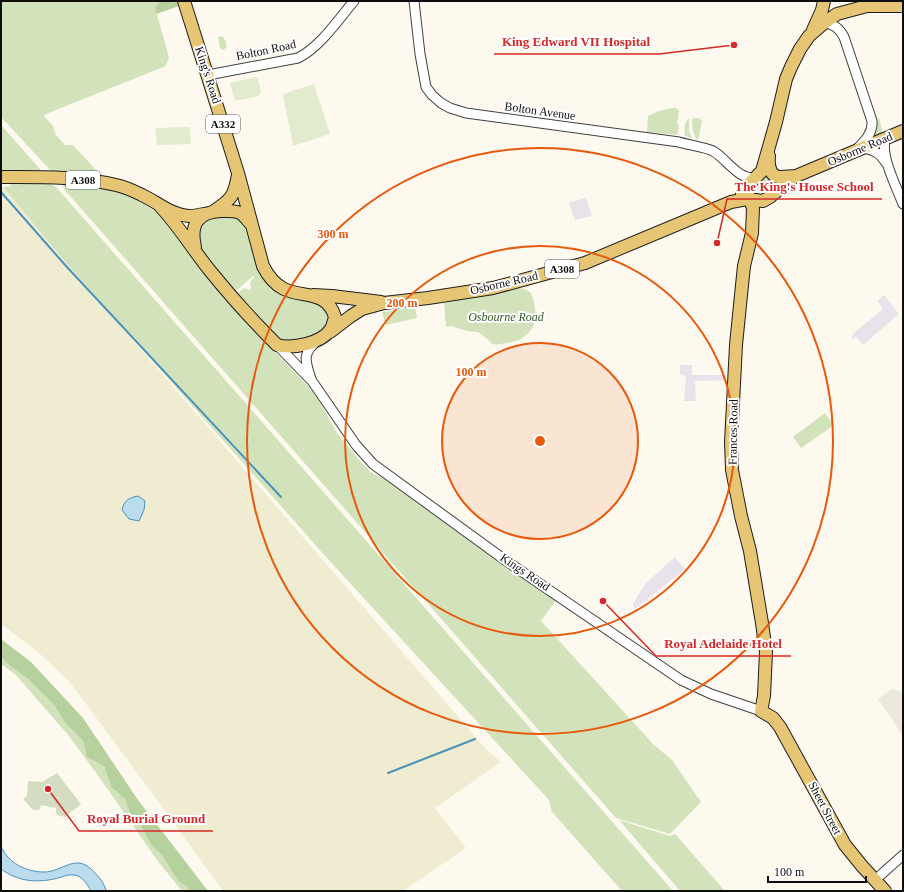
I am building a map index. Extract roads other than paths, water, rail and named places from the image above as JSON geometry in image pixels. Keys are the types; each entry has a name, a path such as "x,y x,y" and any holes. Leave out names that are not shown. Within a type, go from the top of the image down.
{"main road":[{"name":"King's Road","path":"184,1 238,173 263,266 268,275 283,289 310,294"},
{"path":"812,33 822,10 824,1"},
{"path":"843,1 851,4 867,6"},
{"name":"A308","path":"749,194 749,184 762,171 786,79 800,49 812,33 837,14 867,6 903,6"},
{"name":"Osborne Road","path":"276,345 292,347 302,345 324,336 356,312 384,303 493,288 586,263 731,202 742,194 749,194 763,201 775,193 786,182 796,176 903,131"},
{"path":"770,144 769,162 772,172 779,177 796,176"},
{"name":"King's Road","path":"196,252 193,239 194,225 231,197 235,191 238,173"},
{"name":"A308","path":"1,176 48,177 110,184 141,194 160,206 176,213 189,216 208,213"},
{"path":"752,233 761,211 775,193"},
{"name":"Frances Road","path":"749,194 753,212 751,225 752,233 744,266 741,295 736,345 731,442 732,470 750,551 766,652 764,696 761,710"},
{"name":"A308","path":"160,206 175,222 196,252"},
{"path":"208,213 230,210 241,213 252,225"},
{"path":"196,252 238,305 276,345"},
{"path":"310,294 330,306 333,311 335,317 334,323 324,336"},
{"name":"Osborne Road","path":"310,294 384,303"},
{"name":"Kings Road","path":"761,710 773,718"},
{"name":"Sheet Street","path":"773,718 780,727 803,767 841,839 854,858 885,891"}],"street":[{"name":"Bolton Road","path":"208,75 298,58 306,54 316,46 354,1"},
{"name":"Bolton Avenue","path":"414,1 423,75 426,87 441,103 450,108 466,113 679,142 712,151 746,177 755,178"},
{"path":"824,23 834,25 844,36 871,116 872,129 859,149"},
{"path":"886,138 884,146 888,166"},
{"path":"859,149 873,150 882,156 888,166 903,204"},
{"name":"Bolton Avenue","path":"737,171 749,194"},
{"name":"Kings Road","path":"312,381 306,360 306,354 310,347 324,336"},
{"name":"Kings Road","path":"276,345 312,381 356,445 373,464 505,560 681,680 711,694 761,710"},
{"path":"875,880 903,855"}],"water":[{"path":"138,496 145,501 144,510 139,521 129,519 122,510 127,500"},
{"path":"1,846 13,862 24,868 37,872 51,871 70,864 82,864 88,867 99,877 106,891 91,891 84,880 76,875 68,875 40,881 26,880 13,876 1,869"}],"waterway":[{"path":"1,192 66,266 281,497"},
{"path":"388,773 475,739"}],"place":[{"name":"King Edward VII Hospital","path":"734,45"},
{"name":"The King's House School","path":"717,243"},
{"name":"Royal Adelaide Hotel","path":"603,601"},
{"name":"Royal Burial Ground","path":"48,789"}],"park label":[{"name":"Osbourne Road","path":"506,317"}]}
